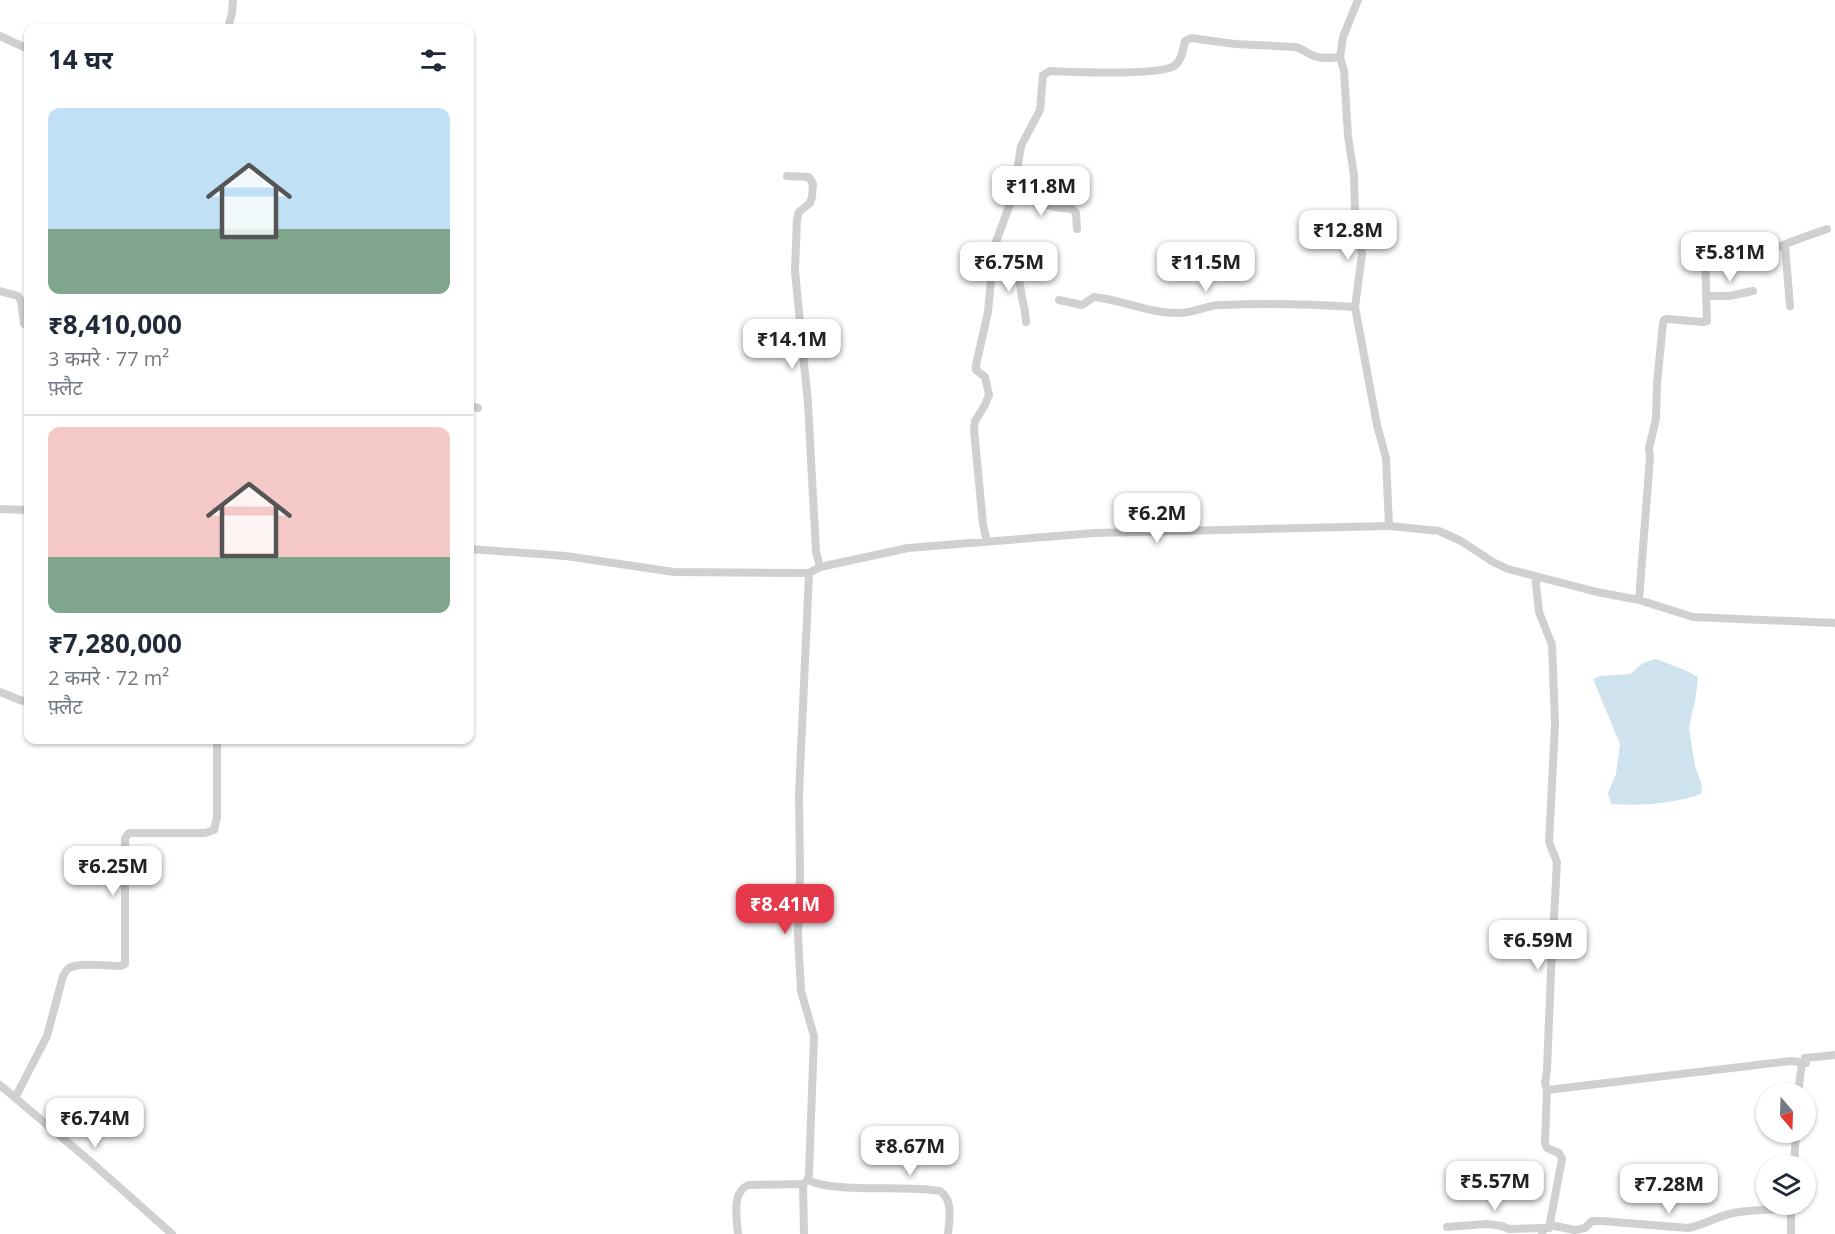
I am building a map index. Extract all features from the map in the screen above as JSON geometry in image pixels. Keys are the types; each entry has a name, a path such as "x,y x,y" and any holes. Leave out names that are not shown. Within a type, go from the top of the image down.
{"street":[{"path":"229,24 234,0"},
{"path":"1358,0 1343,37 1340,57 1344,71 1354,211 1362,254 1355,307 1377,425 1386,458 1389,526"},
{"path":"0,36 24,47"},
{"path":"987,542 983,524 974,430 975,421 989,395 985,377 976,370 976,365 988,312 993,256 1013,196 1020,150 1040,111 1043,75 1046,72 1144,72 1163,69 1176,65 1180,60 1185,41 1191,38 1235,44 1295,47 1316,56 1340,57"},
{"path":"787,176 809,177 814,189 810,203 799,212 797,219 795,271 808,405 816,552 820,567"},
{"path":"1013,196 1054,207 1072,209 1076,213 1077,229"},
{"path":"1639,600 1649,448 1656,419 1663,322 1668,319 1706,322 1708,319 1705,258 1707,253 1716,251 1761,252 1827,230"},
{"path":"1785,245 1790,306"},
{"path":"993,256 998,254 1014,266 1022,288 1026,322"},
{"path":"0,291 18,296 21,301 24,324"},
{"path":"1707,297 1729,296 1753,291"},
{"path":"1059,300 1084,305 1091,297 1094,297 1163,312 1179,313 1221,305 1287,304 1355,307"},
{"path":"474,407 478,408"},
{"path":"0,509 24,510"},
{"path":"474,549 566,556 674,572 809,573 820,567 908,548 1095,533 1389,526 1439,531 1461,541 1501,566 1525,575 1639,600 1694,617 1835,623"},
{"path":"804,1234 805,1182 809,1173 814,1036 801,992 798,935 799,783 809,573"},
{"path":"1534,576 1539,612 1552,645 1554,706 1549,842 1557,862 1545,1083 1546,1146 1559,1153 1562,1159 1545,1229"},
{"path":"0,692 24,701"},
{"path":"18,1092 47,1036 66,971 77,966 121,966 125,964 126,835 132,833 205,833 214,830 217,817 217,744"},
{"path":"1806,1063 1805,1058 1835,1055"},
{"path":"1546,1090 1791,1061 1806,1063"},
{"path":"1799,1083 1802,1062 1806,1063"},
{"path":"0,1085 18,1092 172,1234"},
{"path":"738,1234 737,1198 741,1189 748,1185 805,1182 862,1189 940,1191 947,1197 949,1205 948,1234"},
{"path":"1447,1227 1487,1224 1509,1229 1575,1230 1585,1228 1592,1221 1602,1221 1688,1228 1702,1226 1732,1213 1756,1210"},
{"path":"1791,1215 1791,1234"}],"water":[{"path":"1656,659 1698,677 1689,728 1695,766 1702,786 1701,794 1657,804 1611,804 1608,793 1616,774 1620,744 1593,679 1600,676 1630,674 1643,663"}]}
